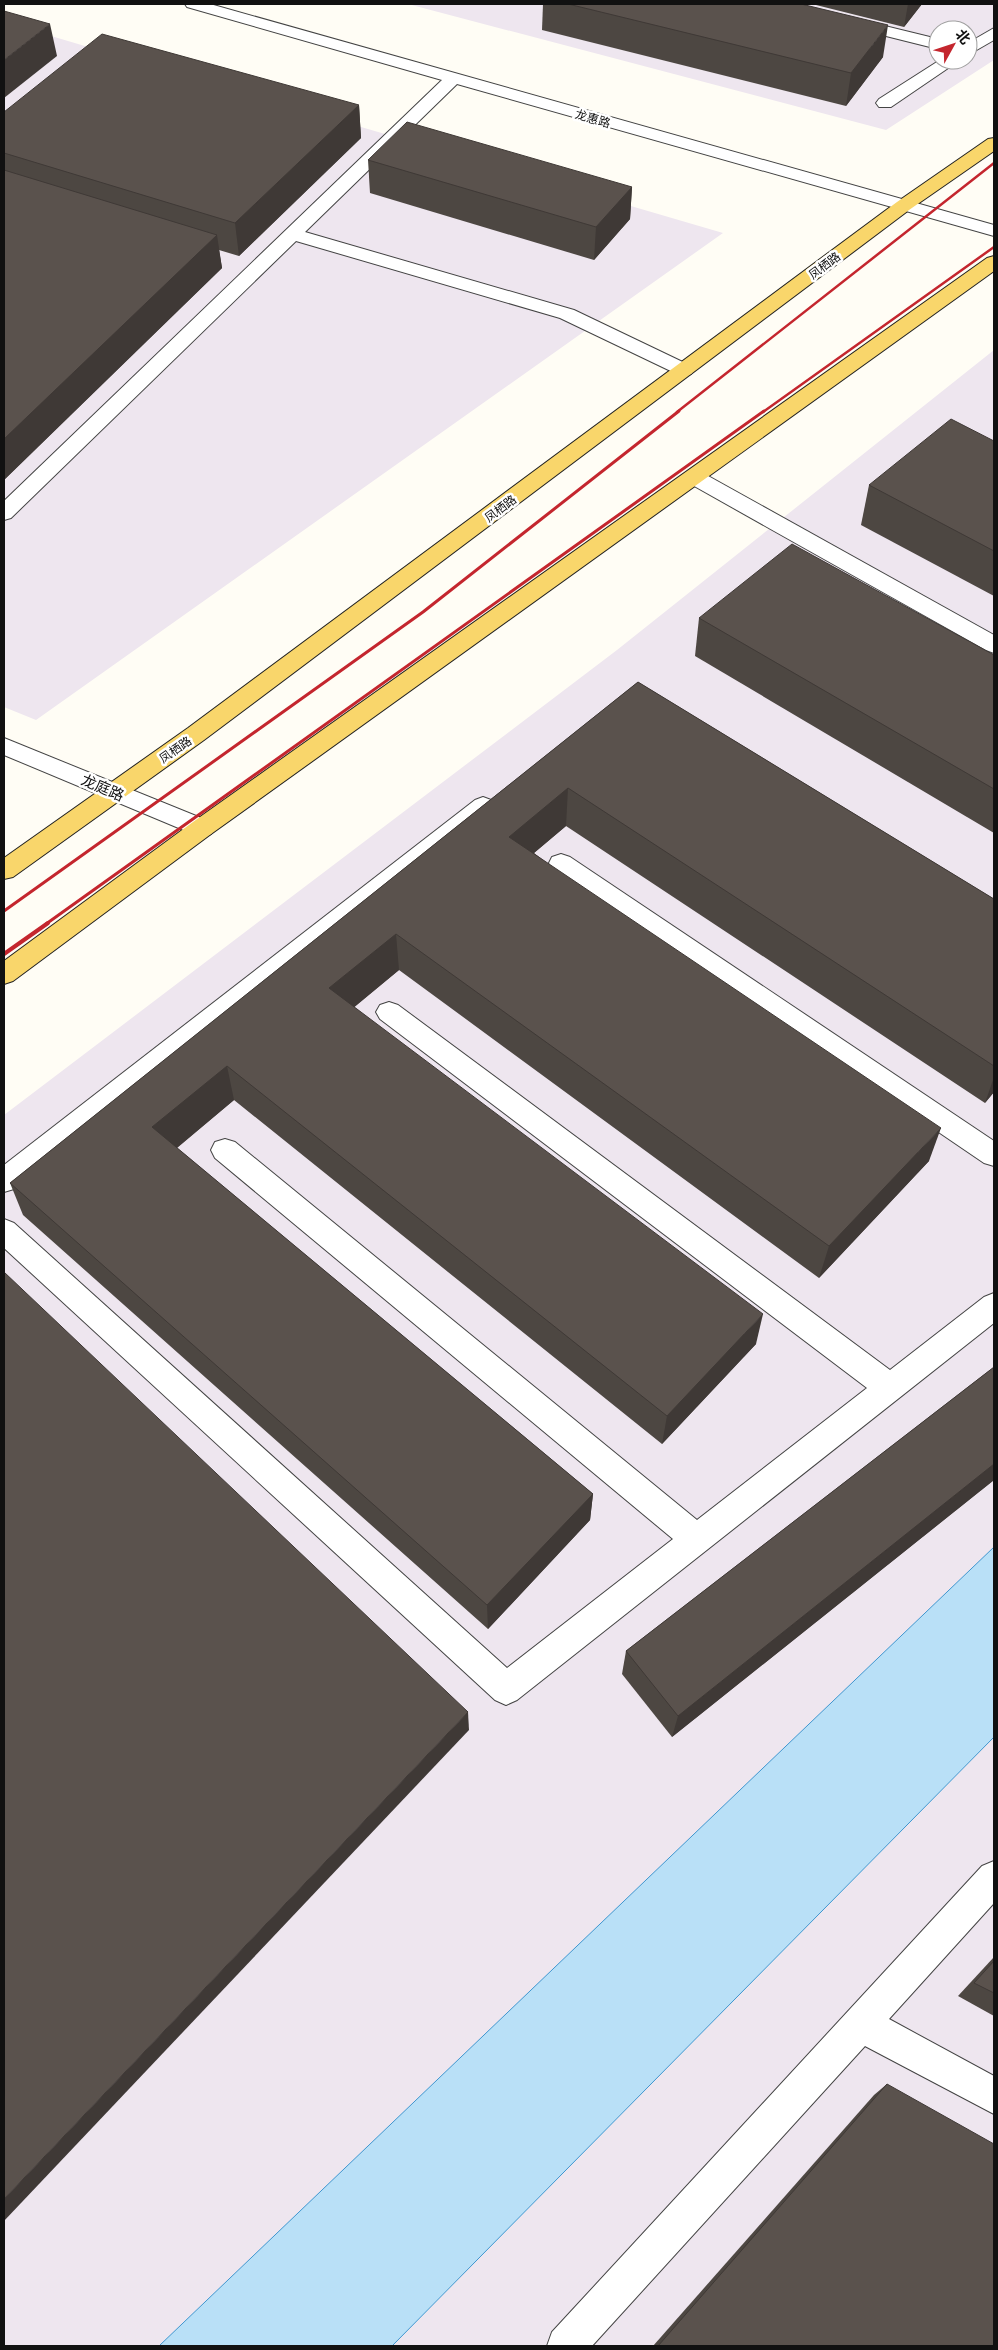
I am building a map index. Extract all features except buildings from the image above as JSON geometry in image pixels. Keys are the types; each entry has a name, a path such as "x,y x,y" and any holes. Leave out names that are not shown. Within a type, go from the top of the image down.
{"main road":[{"name":"凤栖路","path":"4,870 196,734 903,206 994,143"},
{"path":"4,974 202,828 994,262"}],"street":[{"path":"776,4 928,42"},
{"name":"龙惠路","path":"202,5 994,231"},
{"path":"978,43 994,33"},
{"path":"885,104 937,70"},
{"path":"4,513 454,78"},
{"path":"292,234 567,314 684,370"},
{"path":"694,477 994,645"},
{"name":"龙庭路","path":"4,746 202,828"},
{"path":"4,1181 504,790"},
{"path":"561,862 994,1155"},
{"path":"390,1012 890,1388"},
{"path":"225,1150 697,1539"},
{"path":"4,1231 506,1689 994,1306"},
{"path":"566,2346 994,1878"},
{"path":"861,2024 994,2096"}],"shaded area":[{"path":"408,4 994,4 994,60 886,130"},
{"path":"4,22 723,233 36,720 4,707"},
{"path":"994,350 994,1554 161,2346 4,2346 4,1115 617,650"},
{"path":"994,1737 994,2346 392,2346"}],"water":[{"path":"994,1547 994,1737 392,2346 159,2346"}],"railway":[{"path":"677,412 994,163"},
{"path":"763,412 994,247"},
{"path":"4,911 423,612 679,411"},
{"path":"46,924 764,411"},
{"path":"4,954 48,923"}]}
